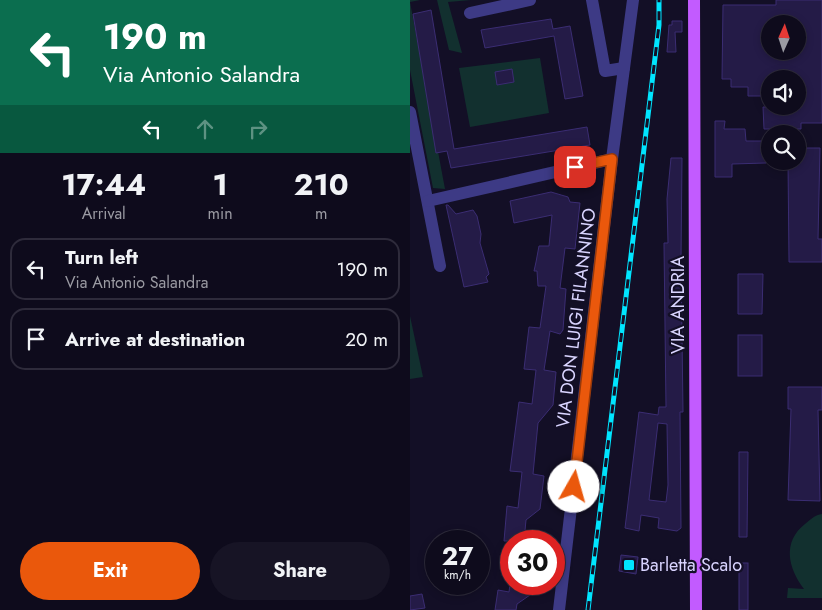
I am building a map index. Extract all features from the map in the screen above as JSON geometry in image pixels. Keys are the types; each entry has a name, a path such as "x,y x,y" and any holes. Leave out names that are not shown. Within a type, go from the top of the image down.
{"main road":[{"name":"VIA ANDRIA","path":"694,0 696,610"}],"street":[{"path":"470,13 530,0"},
{"path":"592,0 605,71 624,68"},
{"name":"VIA DON LUIGI FILANNINO","path":"559,610 612,159 633,0"},
{"path":"410,112 440,266"},
{"path":"428,201 612,159"}],"green space":[{"path":"437,0 471,0 448,2 462,53 449,50"},
{"path":"410,2 445,189 433,188 410,70"},
{"path":"540,58 549,113 470,127 459,68"},
{"path":"410,316 423,377 410,379"},
{"path":"822,514 822,598 787,598 788,588 804,589 791,564 790,547 793,539 805,524 815,516"}],"building":[{"path":"776,0 822,0 822,123 764,125 763,115 806,115 806,70 761,70 761,96 748,96 748,87 731,87 731,79 722,79 723,5 776,5"},
{"path":"431,10 454,149 587,127 590,145 451,168 447,151 436,153 413,14"},
{"path":"551,19 553,29 570,26 583,96 565,99 554,36 485,48 481,30"},
{"path":"672,21 682,21 682,32 675,32 676,52 667,52 669,25 672,25"},
{"path":"512,69 514,82 497,85 495,72"},
{"path":"715,121 725,121 724,129 745,129 746,141 761,141 761,163 732,164 732,177 715,177"},
{"path":"806,148 820,148 818,239 822,239 822,262 789,262 788,170 806,170"},
{"path":"671,158 682,158 683,412 680,412 681,528 677,531 658,528 659,518 641,515 639,531 625,528 639,412 658,415 659,407 666,407 664,243 668,243 667,199","holes":["658,423 667,424 668,485 666,502 649,500"]},
{"path":"551,192 568,197 570,202 580,203 575,249 565,248 560,288 566,289 563,330 560,334 550,331 544,370 556,372 553,405 538,423 533,474 544,476 540,509 526,520 525,530 505,530 507,506 518,508 522,472 510,471 519,402 532,404 536,370 524,369 529,327 540,328 546,286 538,286 537,271 534,271 539,246 549,246 552,215 514,223 510,201"},
{"path":"446,205 456,214 473,210 477,216 481,234 480,243 489,274 486,277 488,282 464,287"},
{"path":"738,274 763,274 762,314 738,314"},
{"path":"738,335 762,335 762,376 738,376"},
{"path":"788,387 822,387 822,410 818,410 820,501 788,500 791,409 788,409"},
{"path":"739,452 748,452 747,537 739,537"},
{"path":"621,555 638,557 636,574 619,571"},
{"path":"739,563 748,563 748,610 739,610"},
{"path":"498,590 500,590 500,595 530,595 517,604 516,610 495,610"},
{"path":"422,594 425,608 410,610 410,596"}],"railway":[{"path":"588,610 659,25 659,0"}],"place":[{"name":"Barletta Scalo","path":"629,565"}],"route":[{"path":"574,487 612,159 575,167"}]}
